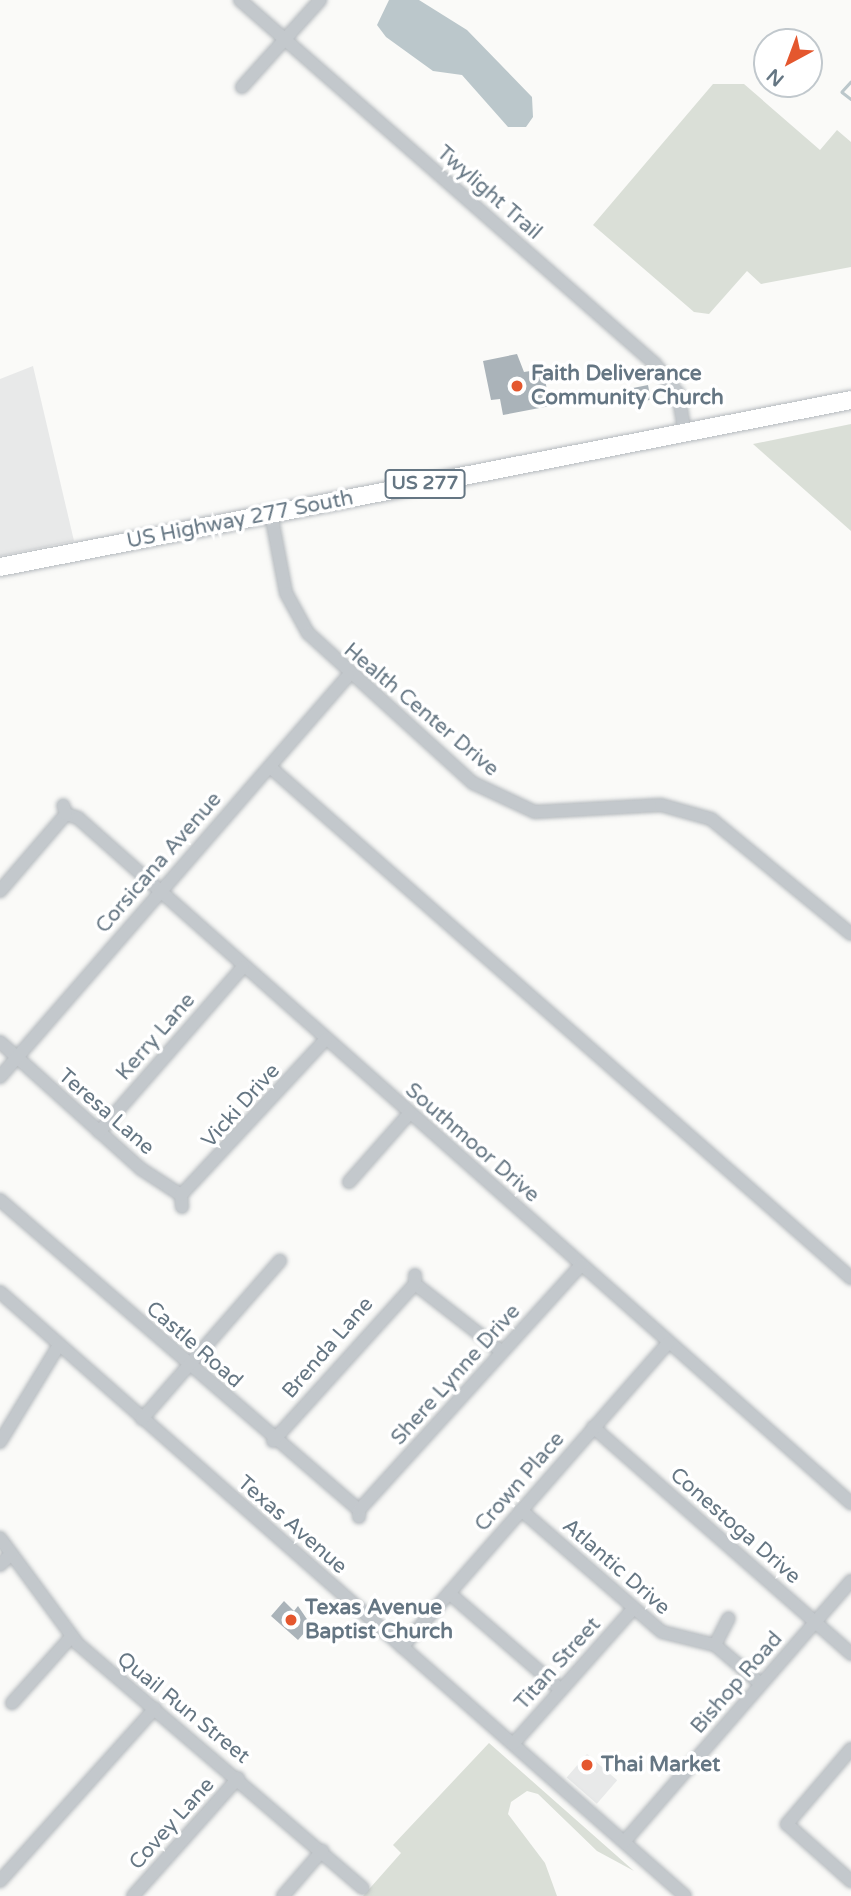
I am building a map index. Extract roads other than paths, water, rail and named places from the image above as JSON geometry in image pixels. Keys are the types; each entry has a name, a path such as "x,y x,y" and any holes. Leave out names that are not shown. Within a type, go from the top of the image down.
{"highway":[{"name":"US Highway 277 South","path":"0,567 851,400"}],"street":[{"name":"Twylight Trail","path":"240,0 655,364 678,393 685,433"},
{"path":"242,87 320,0"},
{"name":"Health Center Drive","path":"271,514 296,613 348,676 445,761 511,805 559,814 661,805 710,819 851,934"},
{"name":"Corsicana Avenue","path":"0,1077 14,1057 348,676"},
{"path":"270,767 851,1278"},
{"name":"Southmoor Drive","path":"0,891 65,810 851,1503"},
{"name":"Kerry Lane","path":"99,1132 243,967"},
{"name":"Vicki Drive","path":"182,1201 326,1039"},
{"name":"Teresa Lane","path":"0,1042 99,1132 182,1201"},
{"path":"349,1182 409,1114"},
{"name":"Castle Road","path":"0,1200 359,1514"},
{"path":"142,1419 280,1261"},
{"name":"Shere Lynne Drive","path":"359,1514 501,1351 581,1265"},
{"name":"Brenda Lane","path":"273,1440 415,1279 501,1351"},
{"name":"Texas Avenue","path":"0,1292 685,1896"},
{"name":"Crown Place","path":"402,1647 668,1343"},
{"path":"0,1443 59,1345"},
{"name":"Conestoga Drive","path":"593,1427 851,1654"},
{"name":"Atlantic Drive","path":"521,1510 662,1632 715,1645 761,1685"},
{"name":"Quail Run Street","path":"0,1538 71,1637 363,1888"},
{"path":"0,1564 11,1554"},
{"name":"Bishop Road","path":"624,1842 851,1581"},
{"path":"449,1593 561,1690"},
{"name":"Titan Street","path":"513,1744 633,1609"},
{"path":"715,1645 729,1618"},
{"path":"12,1703 71,1637"},
{"path":"0,1881 155,1708"},
{"path":"851,1749 787,1824 851,1881"},
{"name":"Covey Lane","path":"133,1896 238,1778"},
{"path":"283,1896 322,1851"}],"waterway":[{"path":"851,82 842,92 851,99"}],"place":[{"name":"Faith Deliverance Community Church","path":"517,386"},
{"name":"Texas Avenue Baptist Church","path":"291,1620"},
{"name":"Thai Market","path":"587,1765"}]}
